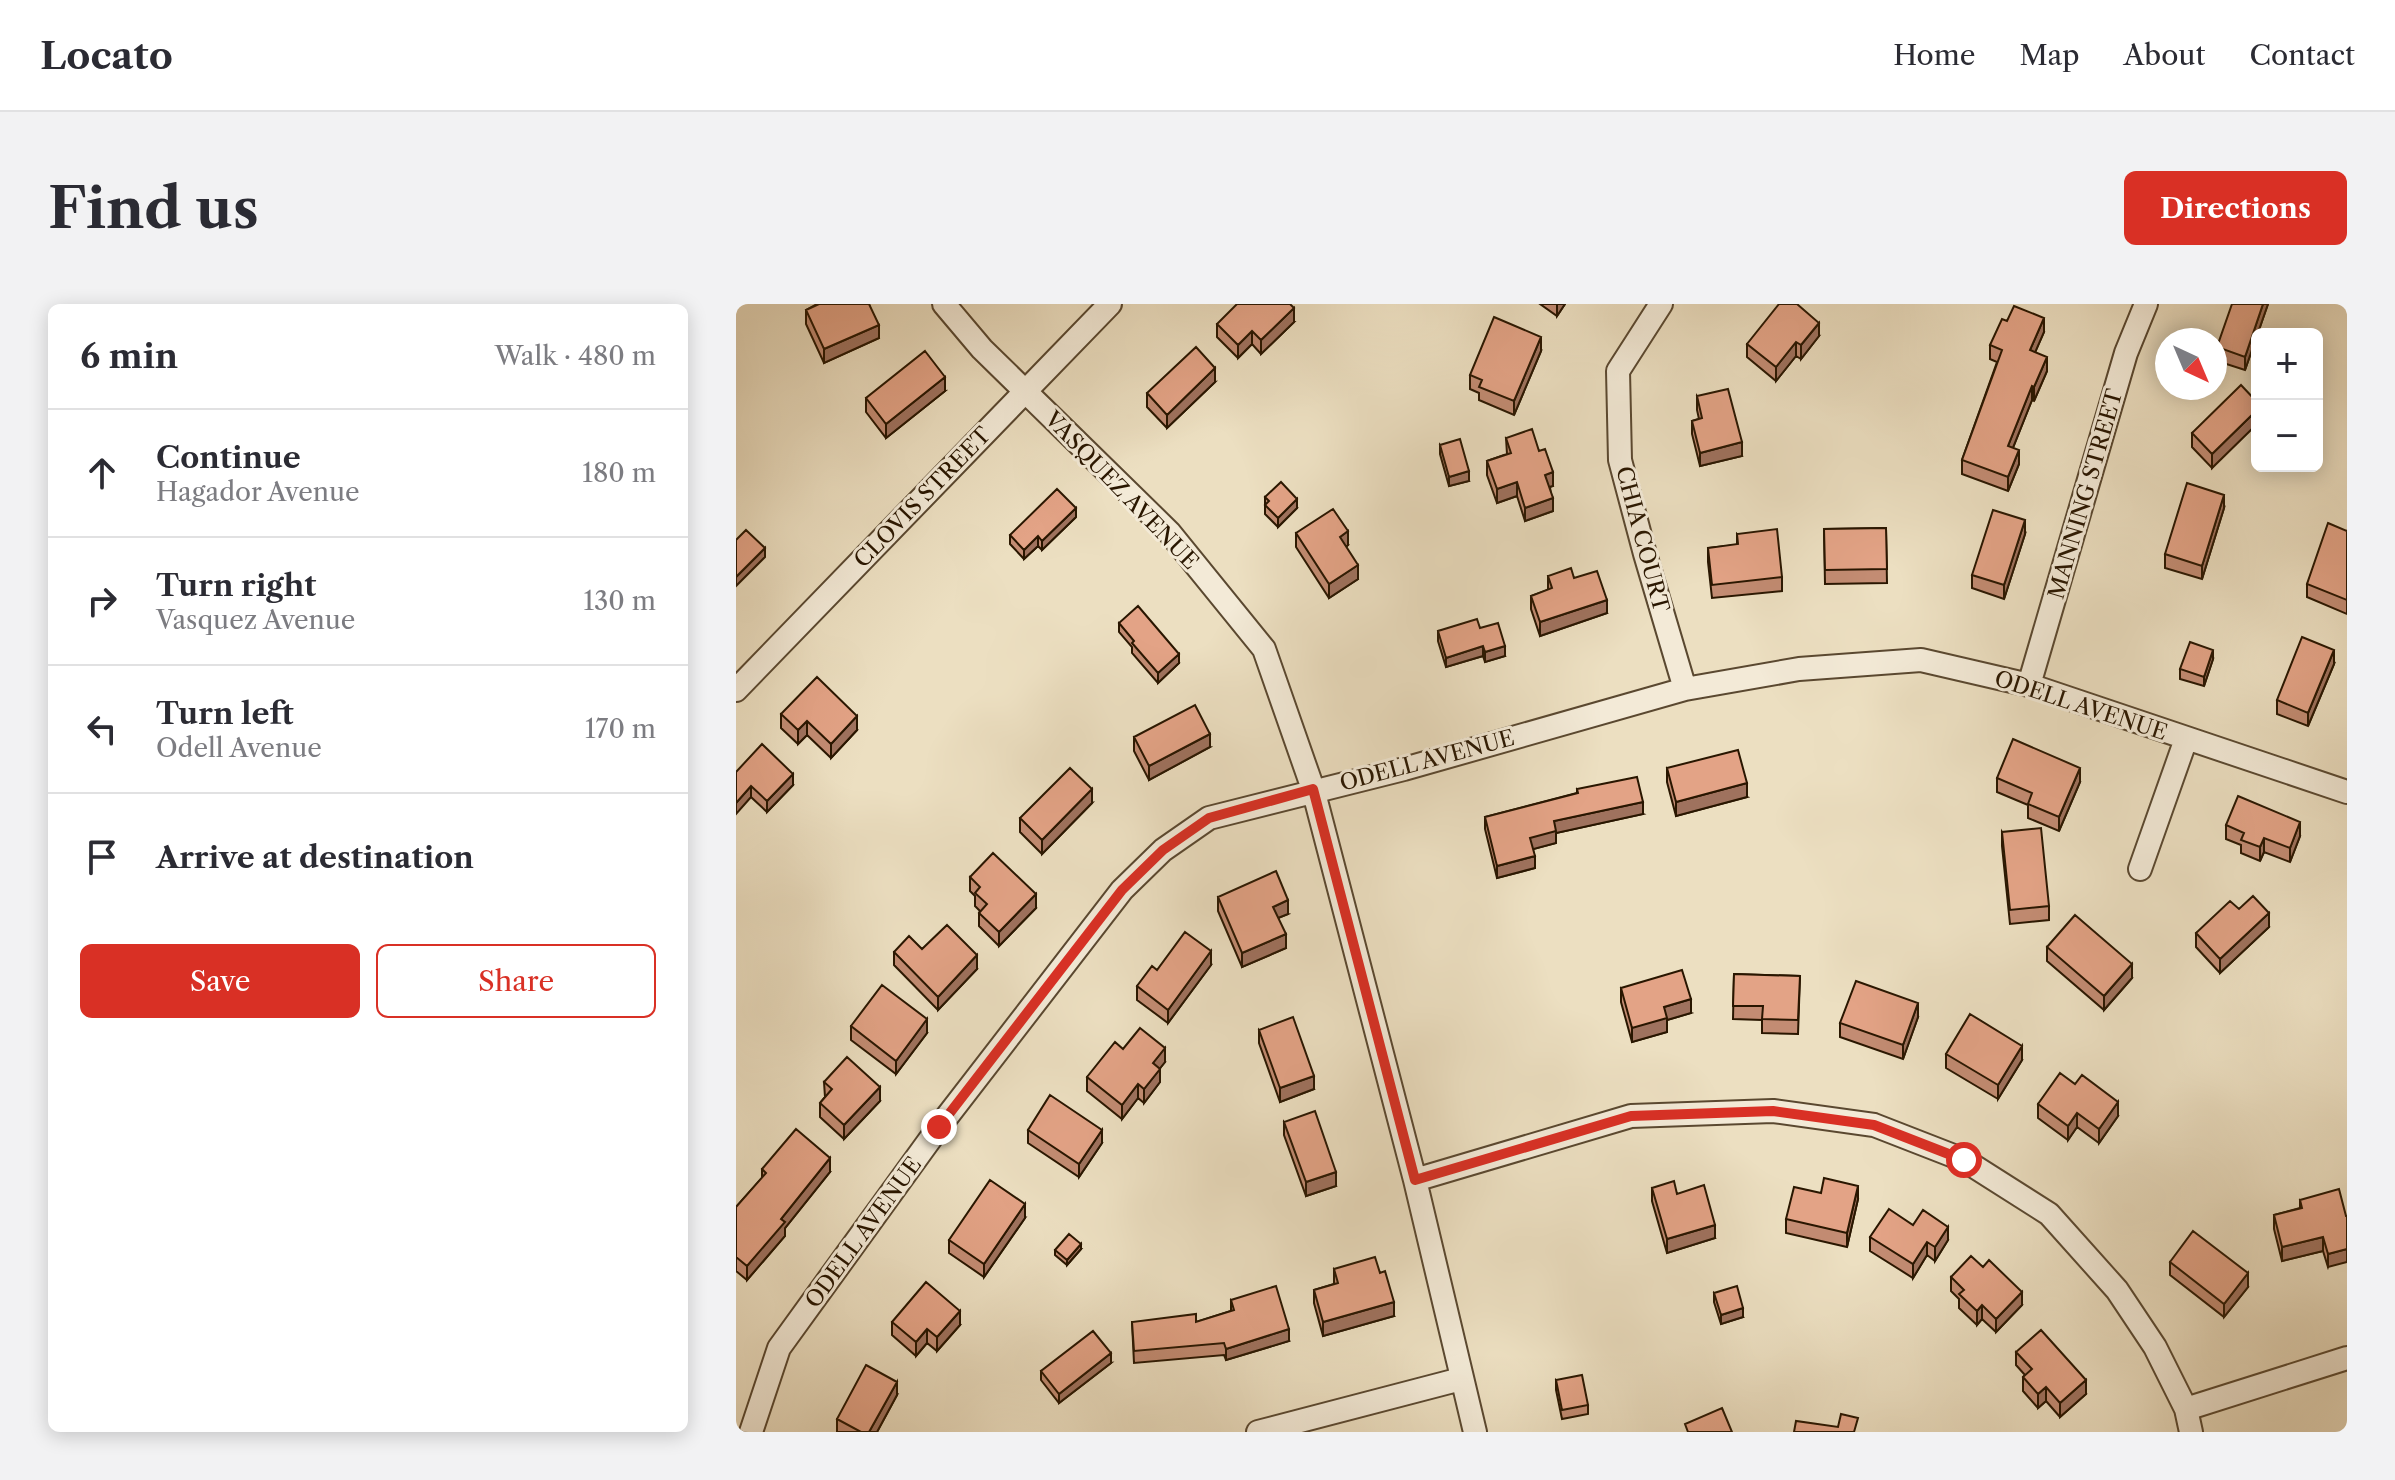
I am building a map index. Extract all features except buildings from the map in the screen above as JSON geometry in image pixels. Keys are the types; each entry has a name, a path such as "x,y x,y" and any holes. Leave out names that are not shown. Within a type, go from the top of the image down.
{"street":[{"name":"VASQUEZ AVENUE","path":"944,304 982,349 1169,532 1264,649 1313,789 1415,1180 1475,1432"},
{"name":"CLOVIS STREET","path":"736,690 1110,304"},
{"name":"CHIA COURT","path":"1661,304 1618,371 1620,460 1685,689"},
{"name":"MANNING STREET","path":"2029,685 2126,353 2146,304"},
{"name":"ODELL AVENUE","path":"751,1432 779,1348 939,1127 1122,890 1163,850 1209,818 1313,789 1404,769 1685,689 1799,669 1921,660 2029,685 2347,792"},
{"path":"2140,869 2186,739"},
{"path":"1415,1180 1631,1116 1773,1111 1874,1125 1964,1160 2049,1214 2117,1290 2155,1347 2186,1409 2191,1432"},
{"path":"2186,1409 2347,1358"},
{"path":"1258,1432 1461,1379"}],"route":[{"path":"939,1127 1122,890 1163,850 1209,818 1313,789 1415,1180 1631,1116 1773,1111 1874,1125 1964,1160"}]}
